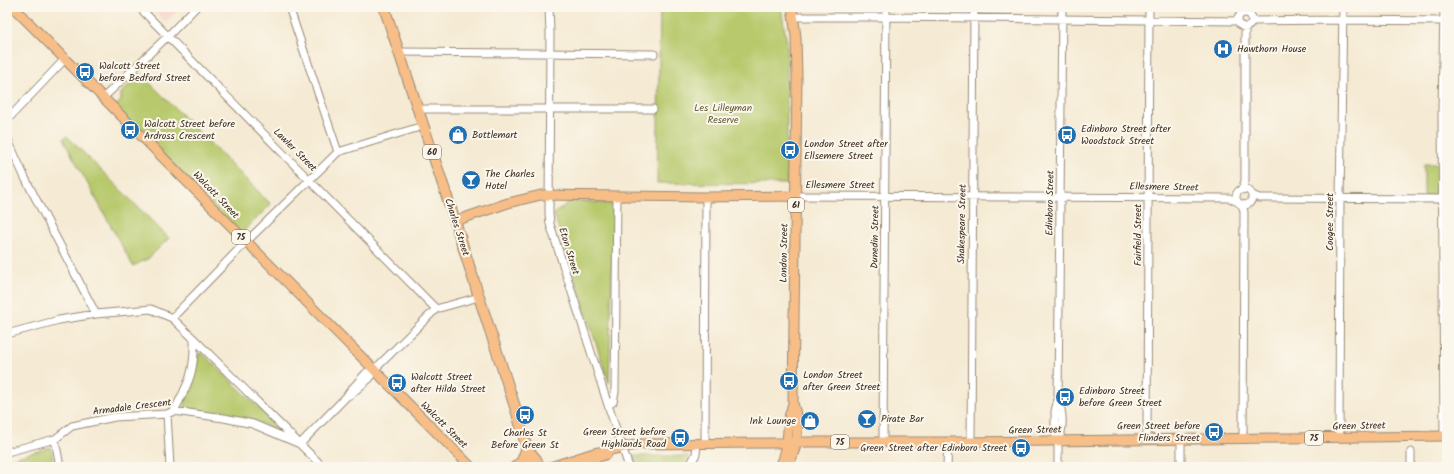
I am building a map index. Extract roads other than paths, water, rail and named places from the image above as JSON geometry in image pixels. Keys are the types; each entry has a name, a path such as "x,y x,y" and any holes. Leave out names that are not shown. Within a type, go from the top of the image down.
{"highway":[{"name":"Charles Street","path":"384,7 456,220 479,297 517,413 527,449 528,467"},
{"name":"Charles Street","path":"527,449 536,459 539,467"},
{"path":"515,467 522,461 527,449"}],"main road":[{"name":"Walcott Street","path":"13,7 471,467"},
{"name":"London Street","path":"780,467 793,442 798,417 793,403 797,77 794,17 792,7"},
{"name":"Ellesmere Street","path":"456,220 535,196 796,196"},
{"name":"Green Street","path":"550,467 594,453 641,444 793,442 882,443 1446,436"},
{"name":"London Street","path":"787,467 794,454 793,442"},
{"name":"Green Street","path":"571,467 596,459 623,447"}],"street":[{"name":"Lawler Street","path":"139,7 436,309"},
{"path":"103,98 196,7"},
{"path":"289,7 338,152"},
{"name":"Eton Street","path":"549,7 549,213 552,233 629,467"},
{"name":"Dunedin Street","path":"882,443 886,7"},
{"name":"Shakespeare Street","path":"971,442 974,7"},
{"name":"Edinboro Street","path":"1058,467 1058,441 1062,433 1062,410 1058,399 1062,7"},
{"name":"Fairfield Street","path":"1147,439 1149,7"},
{"name":"Coogee Street","path":"1339,437 1340,199 1343,7"},
{"path":"1444,7 1446,436"},
{"path":"1238,21 1245,10 1251,16 1252,21"},
{"path":"794,17 1238,21"},
{"path":"1238,21 1240,26 1246,28"},
{"path":"1252,21 1444,21"},
{"path":"1246,28 1252,21"},
{"path":"1243,438 1246,28"},
{"path":"399,52 654,54"},
{"path":"7,120 65,59"},
{"path":"418,110 425,108 550,110 653,109"},
{"path":"172,318 246,242 338,152 424,126"},
{"path":"7,138 25,178 96,314"},
{"path":"608,405 613,402 615,392 617,196"},
{"name":"Ellesmere Street","path":"796,196 1148,198 1245,197"},
{"path":"688,467 701,444 706,197"},
{"path":"1245,197 1445,199"},
{"path":"7,334 59,320 96,314 151,309 172,318 300,444 346,397 352,394 370,378 373,369 379,366 436,309 479,297"},
{"path":"170,467 170,412 185,391 192,373 194,339"},
{"name":"Armadale Crescent","path":"7,452 55,439 72,426 116,417 170,412 224,418 253,424 300,444 323,467"},
{"path":"55,439 60,467"},
{"path":"1181,439 1181,467"},
{"path":"947,467 948,442"},
{"path":"1411,452 1411,467"}],"place":[{"name":"Hawthorn House","path":"1223,49"},
{"name":"Walcott Street before Bedford Street","path":"85,72"},
{"name":"Walcott Street before Ardross Crescent","path":"130,130"},
{"name":"Bottlemart","path":"458,135"},
{"name":"Edinboro Street after Woodstock Street","path":"1067,135"},
{"name":"London Street after Ellsemere Street","path":"790,150"},
{"name":"The Charles Hotel","path":"471,180"},
{"name":"London Street after Green Street","path":"789,381"},
{"name":"Walcott Street after Hilda Street","path":"397,383"},
{"name":"Edinboro Street before Green Street","path":"1065,397"},
{"name":"Charles St Before Green St","path":"525,415"},
{"name":"Pirate Bar","path":"867,419"},
{"name":"Ink Lounge","path":"810,421"},
{"name":"Green Street before Flinders Street","path":"1214,432"},
{"name":"Green Street before Highlands Road","path":"680,438"},
{"name":"Green Street after Edinboro Street","path":"1021,448"}],"park label":[{"name":"Les Lilleyman Reserve","path":"723,114"}]}
